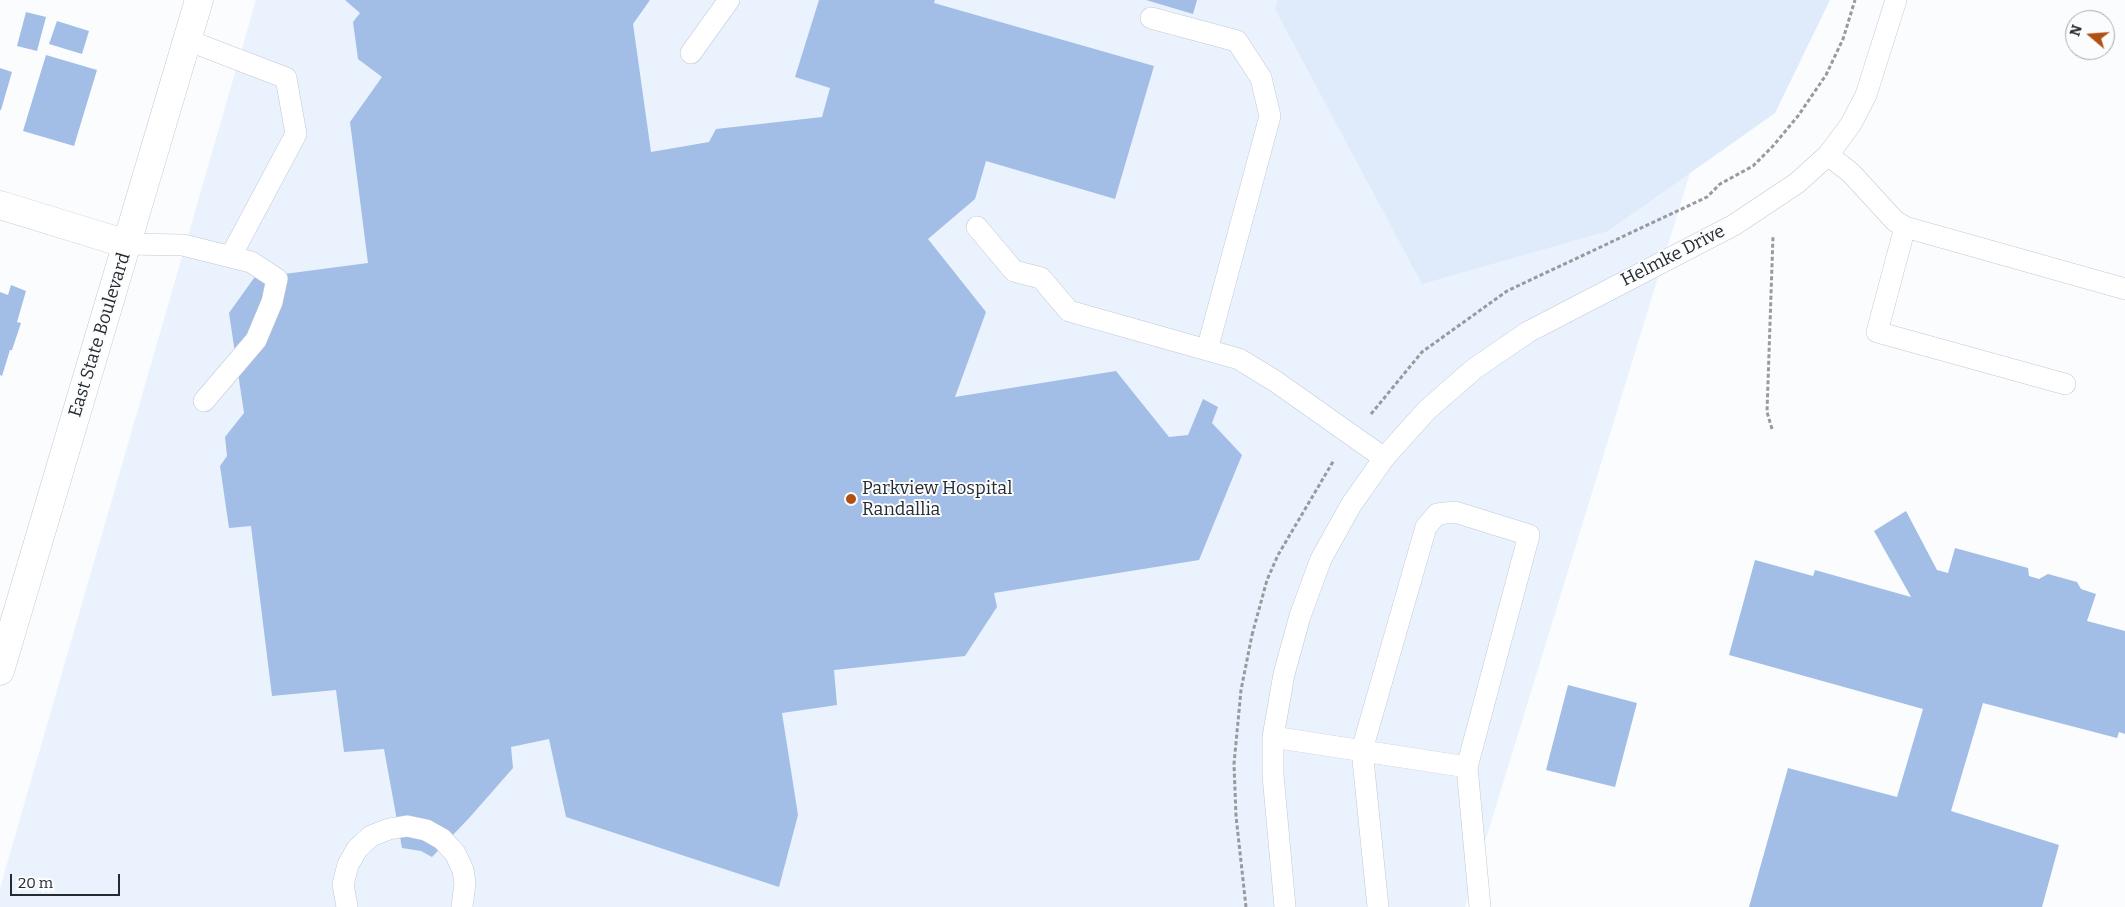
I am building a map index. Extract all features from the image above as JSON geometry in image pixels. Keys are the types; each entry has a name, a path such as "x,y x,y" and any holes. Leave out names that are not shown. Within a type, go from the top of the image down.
{"main road":[{"name":"East State Boulevard","path":"0,671 199,0"},
{"path":"0,205 126,244"}],"lane":[{"path":"692,53 729,0"},
{"name":"Helmke Drive","path":"1285,907 1273,785 1274,737 1284,674 1300,616 1321,560 1351,505 1384,458 1427,410 1474,369 1528,332 1734,225 1797,183 1828,155 1852,124 1866,95 1896,0"},
{"path":"1151,18 1237,41 1261,78 1270,116 1207,350"},
{"path":"187,40 286,78 296,134 232,254"},
{"path":"1828,155 1851,173 1895,221 1905,227 2125,289"},
{"path":"977,227 1014,271 1041,278 1068,311 1239,359 1275,381 1384,458"},
{"path":"1905,227 1877,332 2065,384"},
{"path":"126,244 183,245 251,262 277,279 272,302 256,340 204,400"},
{"path":"1378,907 1362,750 1426,527 1437,514 1455,512 1529,536 1467,767 1480,907"},
{"path":"1274,737 1467,767"},
{"path":"346,906 344,884 348,865 357,849 371,836 388,828 407,826 426,830 442,839 455,853 463,870 465,883 462,907"}],"path":[{"path":"1763,207 1774,230 1767,412 1772,429"}],"shaded area":[{"name":"Parkview Hospital Randallia","path":"256,0 1743,0 1465,907 0,907 0,888"},
{"path":"1278,0 1830,0 1775,113 1608,231 1422,284 1275,9"}],"building":[{"path":"345,0 650,0 633,24 651,152 709,142 716,129 822,117 830,88 795,77 819,0 935,0 934,3 1154,66 1115,199 986,161 975,199 928,239 986,312 955,397 1116,371 1169,437 1188,435 1203,399 1218,407 1212,423 1242,455 1199,560 994,593 997,607 965,656 834,670 837,705 782,713 798,815 779,887 566,817 549,739 511,747 513,768 432,857 421,851 402,848 384,749 344,752 336,690 272,696 251,526 229,528 220,466 227,456 225,437 244,413 229,313 254,278 368,263 350,122 382,77 358,59 353,22 360,13"},
{"path":"1146,0 1197,0 1193,14"},
{"path":"26,12 46,17 37,51 17,46"},
{"path":"57,21 89,31 82,54 49,44"},
{"path":"46,55 97,70 74,146 23,131"},
{"path":"0,68 12,72 1,110 0,110"},
{"path":"11,285 26,291 17,322 21,323 2,376 0,375 0,292 8,295"},
{"path":"1906,511 1937,570 1948,573 1955,548 2028,568 2029,576 2039,579 2048,574 2077,582 2081,589 2096,594 2087,621 2125,631 2125,734 2119,732 2117,738 1983,703 1951,811 2059,845 2042,907 1749,907 1788,768 1897,797 1923,709 1729,655 1755,560 1813,576 1815,570 1911,597 1874,531"},
{"path":"1568,685 1637,703 1615,787 1546,770"}],"place":[{"name":"Parkview Hospital Randallia","path":"851,499"}]}
